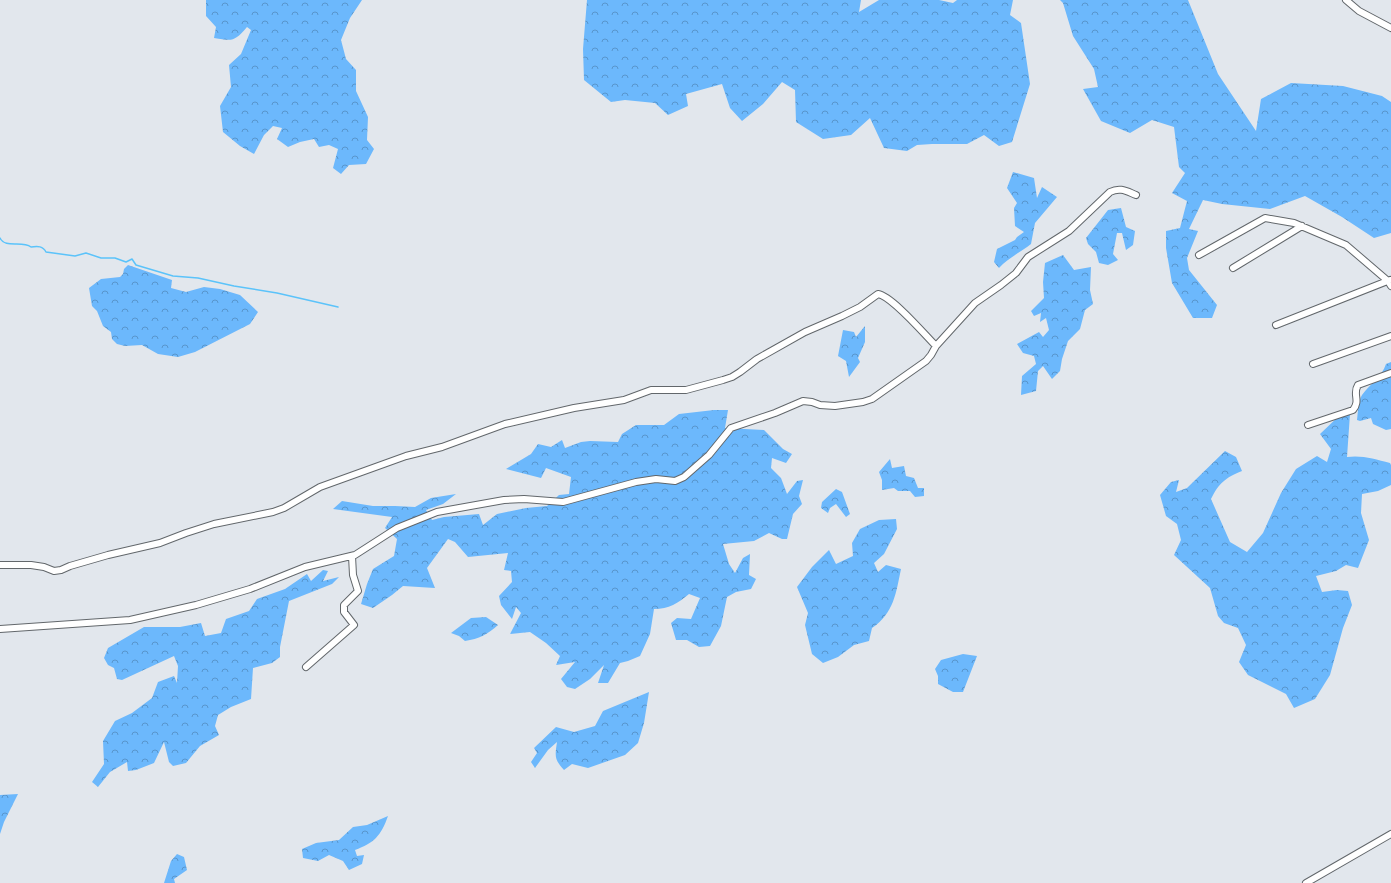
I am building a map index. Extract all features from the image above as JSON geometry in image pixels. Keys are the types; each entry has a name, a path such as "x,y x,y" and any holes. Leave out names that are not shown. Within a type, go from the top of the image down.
{"street":[{"path":"1346,0 1360,11 1391,28"},
{"path":"0,629 130,620 169,612 235,594 305,567 352,556 397,528 437,512 504,500 524,498 563,502 636,482 656,479 675,481 684,477 709,455 731,428 803,401 820,405 835,406 863,402 872,399 926,361 936,346 975,303 1001,286 1016,273 1028,257 1069,230 1110,192 1116,189 1122,189 1136,195"},
{"path":"1199,255 1265,218 1294,223 1346,245 1390,282 1276,325"},
{"path":"1234,268 1302,226"},
{"path":"0,565 31,565 44,567 54,571 61,570 108,555 160,543 214,524 273,512 296,502 306,494 320,487 406,456 442,447 505,424 574,408 624,400 651,390 686,390 723,380 732,377 757,360 805,332 860,307 878,294 881,294 894,304 936,346"},
{"path":"1313,364 1391,336"},
{"path":"1308,425 1353,410 1358,402 1356,388 1358,385 1391,372"},
{"path":"306,667 354,625 344,612 344,605 358,591 353,574 352,556"},
{"path":"1306,883 1391,834"}],"green space":[{"path":"206,0 362,0 350,18 341,40 346,59 356,70 356,91 368,117 367,140 374,149 366,164 349,165 341,174 333,168 338,149 329,145 319,147 314,139 300,142 288,147 277,139 282,128 273,126 264,135 254,154 240,146 223,132 220,106 231,87 229,65 241,54 251,30 247,27 236,38 229,40 214,38 216,27 206,16"},
{"path":"587,0 861,0 859,12 879,0 939,0 953,3 957,0 1013,0 1010,15 1021,23 1030,84 1012,142 999,146 984,135 967,144 917,145 907,151 884,148 870,118 851,135 823,139 796,122 795,90 782,82 763,104 742,121 730,108 722,84 686,94 688,106 668,115 655,103 625,100 611,102 584,80 583,49"},
{"path":"1060,0 1188,0 1218,74 1256,131 1261,99 1291,83 1343,86 1382,96 1391,102 1391,233 1374,238 1342,217 1305,196 1270,209 1222,204 1203,200 1189,229 1198,231 1187,258 1189,270 1217,305 1212,318 1193,318 1172,283 1166,248 1166,231 1180,228 1187,201 1172,193 1185,173 1179,167 1174,127 1152,120 1130,133 1101,121 1083,89 1098,87 1094,69 1073,36 1063,3"},
{"path":"1013,172 1034,178 1037,198 1042,187 1057,197 1035,223 1031,244 1006,261 999,268 994,262 997,249 1015,240 1024,232 1015,226 1014,208 1017,203 1007,188"},
{"path":"1121,208 1126,227 1135,231 1133,245 1126,250 1122,233 1117,233 1113,254 1118,260 1108,265 1099,263 1096,252 1088,244 1086,238 1108,210"},
{"path":"1063,255 1074,270 1091,267 1090,290 1093,304 1085,310 1080,329 1068,341 1060,371 1052,379 1043,366 1038,371 1036,391 1021,395 1022,376 1036,364 1034,356 1023,353 1017,344 1039,332 1043,337 1049,330 1046,318 1040,322 1041,313 1034,316 1031,311 1044,298 1043,282 1045,263"},
{"path":"128,265 172,280 171,288 186,292 204,287 220,289 240,295 258,312 250,324 195,352 178,357 158,354 142,345 125,346 117,344 112,339 111,332 103,326 97,311 92,306 89,288 101,279 120,277"},
{"path":"865,326 865,342 858,358 860,362 849,377 846,361 838,356 843,330 854,332 856,337"},
{"path":"1391,362 1391,429 1386,430 1373,424 1371,418 1360,421 1357,420 1362,395 1379,377 1386,364"},
{"path":"728,410 725,428 764,430 783,449 792,454 786,463 772,458 771,468 781,478 787,494 797,481 803,480 799,496 802,504 793,514 787,539 782,539 769,533 754,541 723,544 729,564 735,573 743,558 750,554 749,575 756,579 751,589 736,592 727,597 721,626 710,646 699,647 687,640 676,640 671,623 677,618 691,619 700,598 689,594 673,605 654,609 650,634 640,656 620,663 608,683 598,683 604,665 590,679 575,689 567,687 561,679 575,662 556,665 560,656 546,643 530,632 510,634 521,613 516,607 512,619 501,605 499,596 512,582 511,571 504,570 508,553 468,557 455,542 448,539 427,568 435,588 403,586 373,608 361,604 373,569 394,556 397,539 385,528 392,517 333,509 342,501 373,506 415,507 431,498 456,494 443,504 426,510 432,520 444,517 479,514 483,525 497,514 526,508 547,506 559,495 569,494 571,477 546,468 541,478 506,469 531,454 538,444 551,447 562,440 565,448 581,442 618,442 622,434 636,425 664,425 679,414"},
{"path":"1350,414 1347,457 1363,457 1390,463 1391,485 1378,491 1362,494 1361,513 1369,540 1358,568 1346,565 1336,571 1316,576 1322,592 1337,590 1348,591 1352,605 1343,628 1330,675 1315,699 1294,708 1286,694 1248,675 1239,662 1246,645 1238,628 1224,623 1218,616 1210,588 1174,555 1181,540 1177,524 1166,516 1160,495 1171,482 1179,480 1176,492 1187,488 1225,451 1236,457 1242,471 1223,482 1211,499 1230,542 1247,552 1263,533 1281,493 1296,469 1317,456 1327,462 1331,449 1320,434 1340,415"},
{"path":"890,459 892,468 904,466 906,476 914,478 918,488 924,488 924,496 915,497 910,491 898,491 894,488 882,490 882,480 879,472"},
{"path":"836,489 842,492 850,514 846,517 836,504 830,508 828,513 821,508 822,502"},
{"path":"896,519 897,529 884,554 874,563 878,572 886,565 901,569 890,609 872,628 869,641 854,645 838,657 823,663 812,654 805,625 808,613 797,587 812,567 829,550 836,564 853,556 852,543 860,529 879,520"},
{"path":"323,570 328,571 323,581 339,577 332,584 289,601 280,647 280,657 272,663 253,668 251,699 231,707 218,715 215,726 219,735 200,746 186,763 173,766 169,762 164,742 154,763 136,770 128,771 127,762 110,772 98,787 92,782 104,764 103,741 115,721 132,713 152,698 158,682 174,676 177,683 178,666 174,656 122,680 117,679 114,668 108,665 104,658 108,648 144,627 180,627 201,623 205,636 221,633 226,619 249,611 257,599 285,589 307,574 311,581"},
{"path":"486,617 498,625 483,636 465,641 459,636 451,633 471,618"},
{"path":"963,654 977,656 963,692 953,692 938,684 938,676 935,669 941,660"},
{"path":"649,692 644,723 638,743 625,755 588,768 572,764 564,770 558,763 556,757 557,742 548,750 535,768 531,762 537,753 534,748 556,727 574,732 595,726 603,711"},
{"path":"18,794 4,822 0,834 0,795"},
{"path":"388,816 383,829 376,838 367,845 355,850 357,856 364,855 362,864 349,870 343,861 329,855 318,861 303,858 302,849 316,843 339,840 353,827 367,825"},
{"path":"177,854 184,857 187,870 174,879 175,883 164,883 171,861"}],"waterway":[{"path":"0,238 6,243 40,247 46,252 75,256 86,253 101,258 115,258 126,262 132,259 136,265 173,276 198,278 277,293 338,307"}]}
